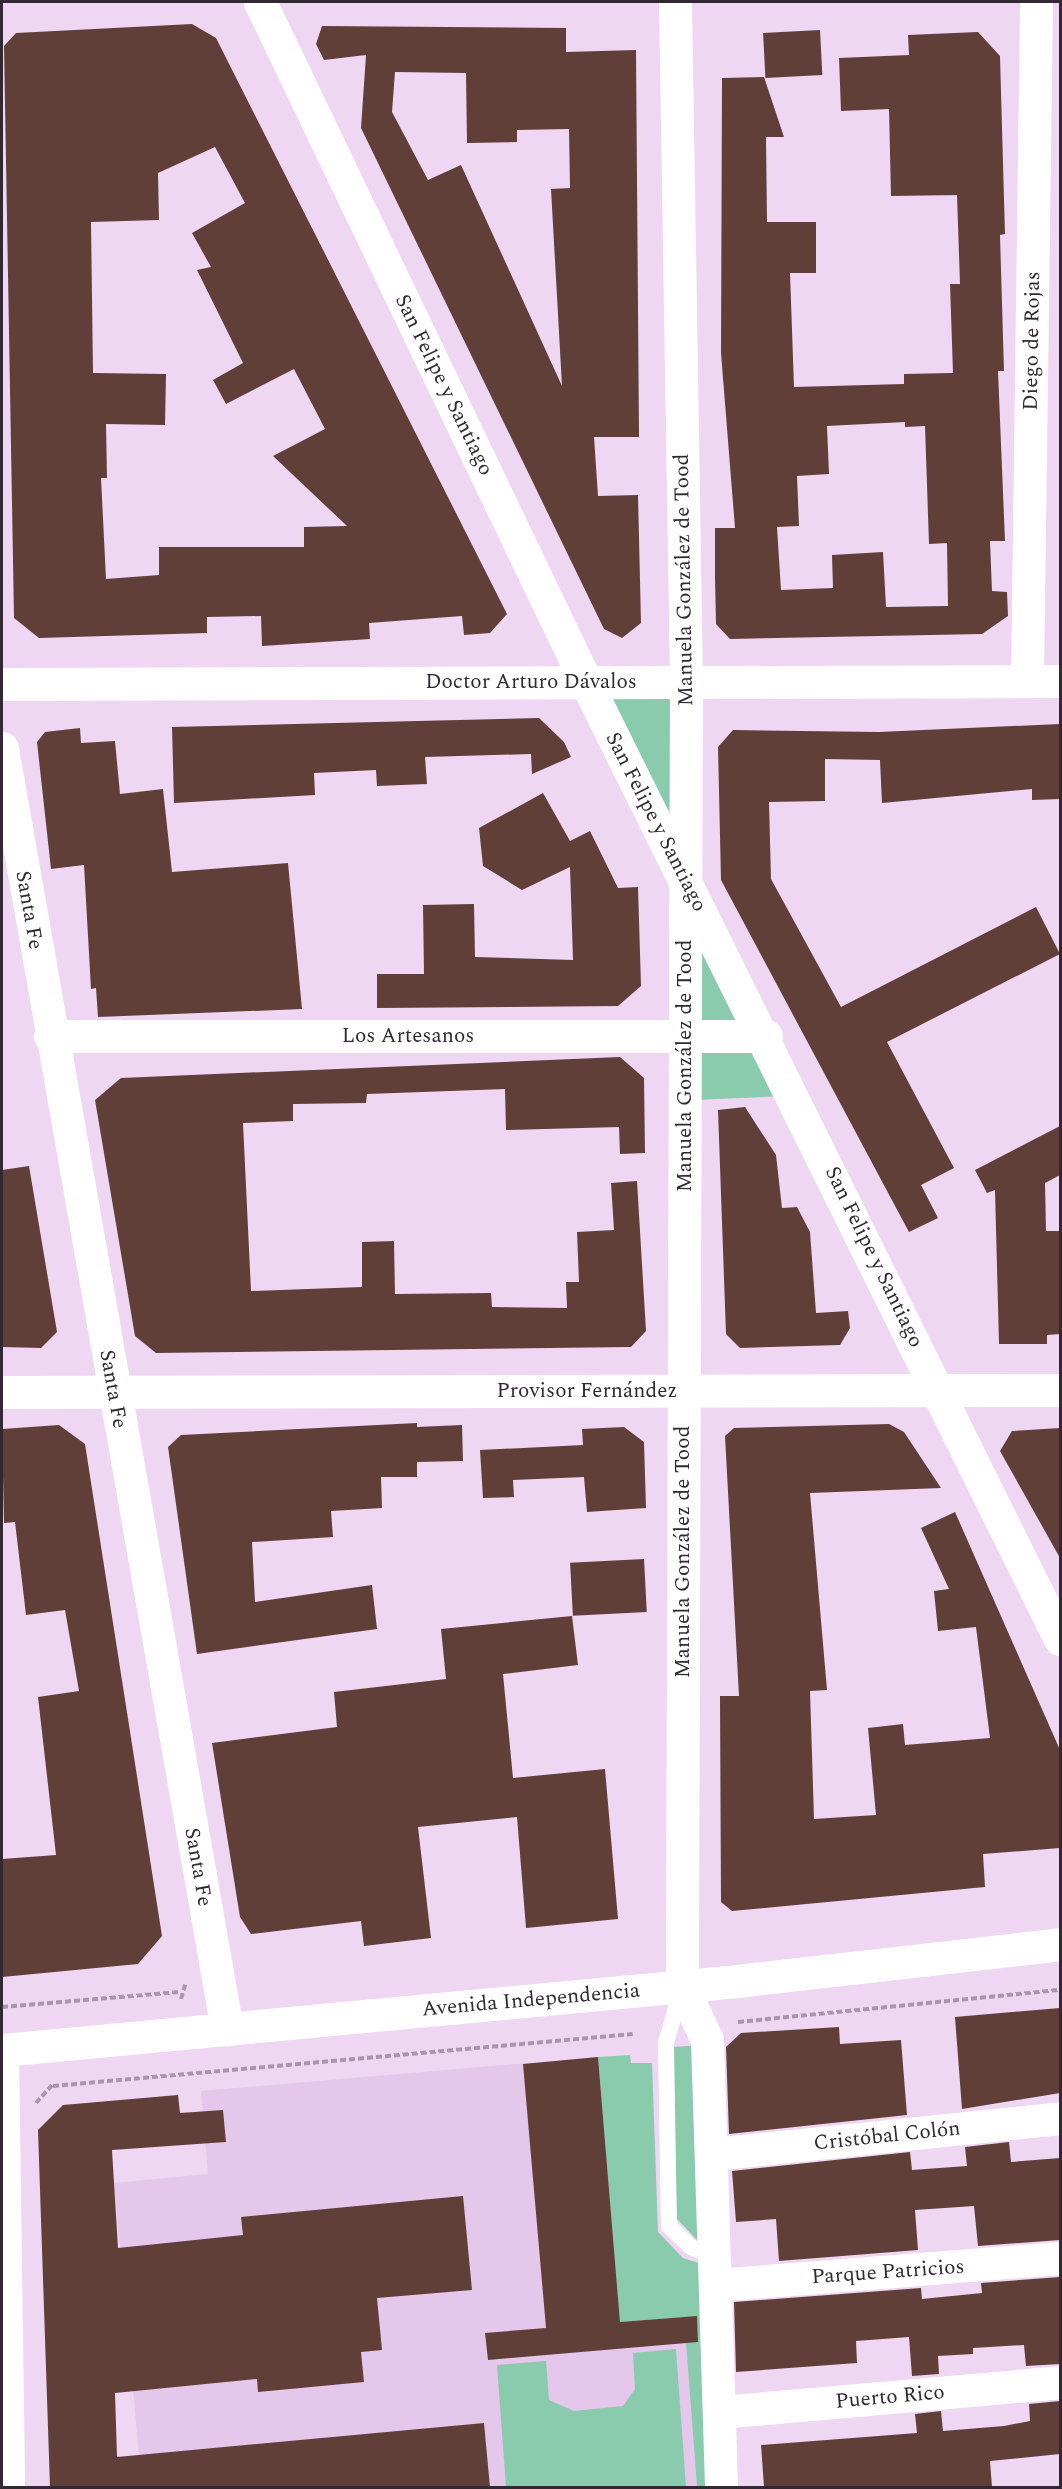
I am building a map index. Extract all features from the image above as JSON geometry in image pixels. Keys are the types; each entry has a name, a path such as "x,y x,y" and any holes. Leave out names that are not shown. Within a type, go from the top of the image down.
{"street":[{"name":"San Felipe y Santiago","path":"260,2 586,682 766,1036 1060,1639"},
{"name":"Manuela González de Tood","path":"675,2 686,682 682,1986 707,2040 713,2154 721,2487"},
{"name":"Diego de Rojas","path":"1027,681 1036,2"},
{"name":"Doctor Arturo Dávalos","path":"2,684 1060,681"},
{"name":"Santa Fe","path":"2,748 50,1036 227,2029"},
{"name":"Los Artesanos","path":"50,1036 766,1036"},
{"name":"Provisor Fernández","path":"2,1392 1060,1390"},
{"name":"Avenida Independencia","path":"2,2050 682,1986 1060,1944"},
{"path":"2,2050 8,2487"},
{"name":"Cristóbal Colón","path":"713,2154 1060,2118"},
{"name":"Parque Patricios","path":"716,2271 1060,2258"},
{"name":"Puerto Rico","path":"720,2412 1060,2382"}],"lane":[{"name":"Manuela González de Tood","path":"682,1986 666,2043 669,2226 716,2271"}],"path":[{"path":"738,2022 1060,1990"},
{"path":"2,2007 179,1992"},
{"path":"53,2086 633,2034"}],"shaded area":[{"path":"598,2057 621,2322 684,2317 697,2487 490,2487 484,2423 139,2455 114,2183 208,2174 201,2091"}],"green space":[{"path":"682,686 681,860 594,687"},
{"path":"691,903 787,1096 693,1100"},
{"path":"704,2045 711,2245 697,2240 677,2219 672,2047"},
{"path":"630,2055 631,2063 652,2063 658,2232 683,2258 705,2265 713,2487 697,2487 684,2317 620,2322 598,2057"},
{"path":"676,2349 686,2487 506,2487 497,2365 546,2361 549,2400 574,2411 623,2406 635,2389 633,2353"}],"building":[{"path":"192,24 216,38 507,614 490,633 464,635 462,616 369,623 370,639 262,646 261,616 207,617 207,633 39,638 14,618 4,46 16,33","holes":["215,147 245,203 192,233 211,267 197,270 243,363 213,380 226,404 294,369 325,429 273,456 347,526 304,527 304,547 159,547 159,575 106,579 101,478 107,478 106,424 165,425 166,374 93,373 91,222 159,220 158,173"]},
{"path":"322,26 566,28 566,52 636,50 639,437 594,437 598,496 638,495 641,623 622,638 604,629 361,128 366,55 324,60 316,44","holes":["395,72 466,73 467,143 517,142 517,130 569,129 570,188 551,189 562,386 461,165 428,180 392,112"]},
{"path":"820,30 822,75 765,78 763,33"},
{"path":"978,32 1000,56 1005,234 1000,235 1004,371 998,371 1005,541 990,541 992,591 1007,592 1008,616 982,634 730,639 716,624 715,577 715,528 735,528 721,353 722,78 764,77 784,137 766,137 767,222 816,222 816,273 790,273 794,387 904,384 904,374 953,373 950,284 960,284 957,195 891,196 889,109 841,111 839,58 909,55 908,35","holes":["905,422 905,427 925,426 929,544 947,543 948,606 886,607 883,552 832,555 833,588 781,590 777,527 799,526 797,476 829,474 827,426"]},
{"path":"539,718 564,742 571,757 532,774 531,754 425,757 427,784 377,786 376,770 314,773 315,795 174,803 172,727"},
{"path":"1060,724 1060,799 1032,800 1032,789 882,803 880,760 825,759 825,801 769,802 771,879 841,1007 1036,907 1060,954 887,1042 954,1168 921,1185 938,1218 909,1232 721,880 718,747 733,730 879,732"},
{"path":"80,728 81,743 115,741 120,794 163,789 172,872 288,863 302,1009 98,1017 96,988 91,989 84,865 51,869 37,742 45,732"},
{"path":"543,793 570,841 590,831 618,888 638,887 641,986 618,1006 377,1008 377,974 424,974 423,905 474,904 475,957 573,960 570,867 522,890 483,866 479,828"},
{"path":"620,1057 644,1078 645,1153 620,1154 619,1127 506,1130 505,1089 367,1094 366,1103 293,1104 293,1121 243,1123 251,1291 362,1287 362,1242 394,1241 395,1294 491,1293 492,1307 567,1308 566,1282 579,1282 577,1232 614,1230 611,1183 637,1181 646,1331 631,1347 156,1353 135,1336 95,1100 121,1078"},
{"path":"745,1107 776,1155 782,1208 797,1207 810,1232 816,1313 848,1311 850,1328 840,1345 740,1348 726,1334 718,1110"},
{"path":"1060,1126 1060,1175 1045,1183 1046,1231 1060,1231 1060,1334 1047,1335 1047,1344 999,1344 995,1190 987,1193 975,1170"},
{"path":"29,1166 57,1332 41,1348 2,1347 2,1170"},
{"path":"417,1423 417,1427 462,1425 463,1461 417,1462 417,1477 381,1477 382,1508 331,1511 333,1537 252,1542 255,1602 372,1585 377,1629 197,1654 168,1447 181,1435"},
{"path":"889,1424 904,1432 941,1488 810,1493 827,1690 810,1691 814,1819 876,1815 868,1728 903,1724 905,1745 990,1738 976,1627 938,1631 934,1591 949,1589 921,1528 955,1512 1060,1750 1060,1848 983,1854 985,1887 732,1911 721,1902 720,1696 739,1696 725,1436 734,1428"},
{"path":"59,1425 85,1444 162,1936 138,1964 2,1977 2,1859 56,1855 38,1697 79,1691 65,1610 26,1615 15,1522 4,1523 2,1429"},
{"path":"624,1427 644,1442 646,1508 587,1512 584,1477 513,1480 514,1497 483,1498 480,1450 583,1445 582,1429"},
{"path":"1060,1428 1060,1558 1000,1451 1012,1431"},
{"path":"644,1559 647,1612 573,1616 570,1563"},
{"path":"572,1616 578,1665 503,1674 513,1778 605,1769 618,1919 526,1928 517,1817 418,1827 431,1938 364,1946 361,1921 251,1934 240,1917 212,1743 337,1727 334,1692 446,1679 441,1629"},
{"path":"1060,2008 1060,2093 962,2109 955,2017"},
{"path":"839,2027 840,2044 901,2040 907,2115 729,2134 726,2047 741,2033"},
{"path":"598,2057 620,2322 697,2316 698,2342 488,2360 485,2333 546,2328 523,2064"},
{"path":"178,2095 180,2113 223,2110 226,2142 112,2150 118,2248 243,2235 241,2217 463,2196 472,2290 377,2298 382,2350 361,2352 364,2382 258,2392 257,2379 115,2393 117,2457 484,2423 490,2487 50,2487 38,2130 63,2105"},
{"path":"1009,2142 1011,2162 1060,2158 1060,2240 978,2246 974,2206 915,2210 918,2250 779,2261 776,2219 736,2222 732,2171 910,2152 912,2170 967,2166 965,2147"},
{"path":"1060,2277 1060,2364 1026,2366 1024,2345 973,2348 973,2354 938,2356 939,2374 912,2376 909,2337 856,2341 857,2363 736,2372 734,2302 921,2288 922,2299 982,2293 981,2283"},
{"path":"1060,2401 1060,2454 990,2461 992,2487 764,2487 761,2445 917,2433 915,2414 941,2411 943,2431 1004,2426 1030,2421 1029,2404"}]}
